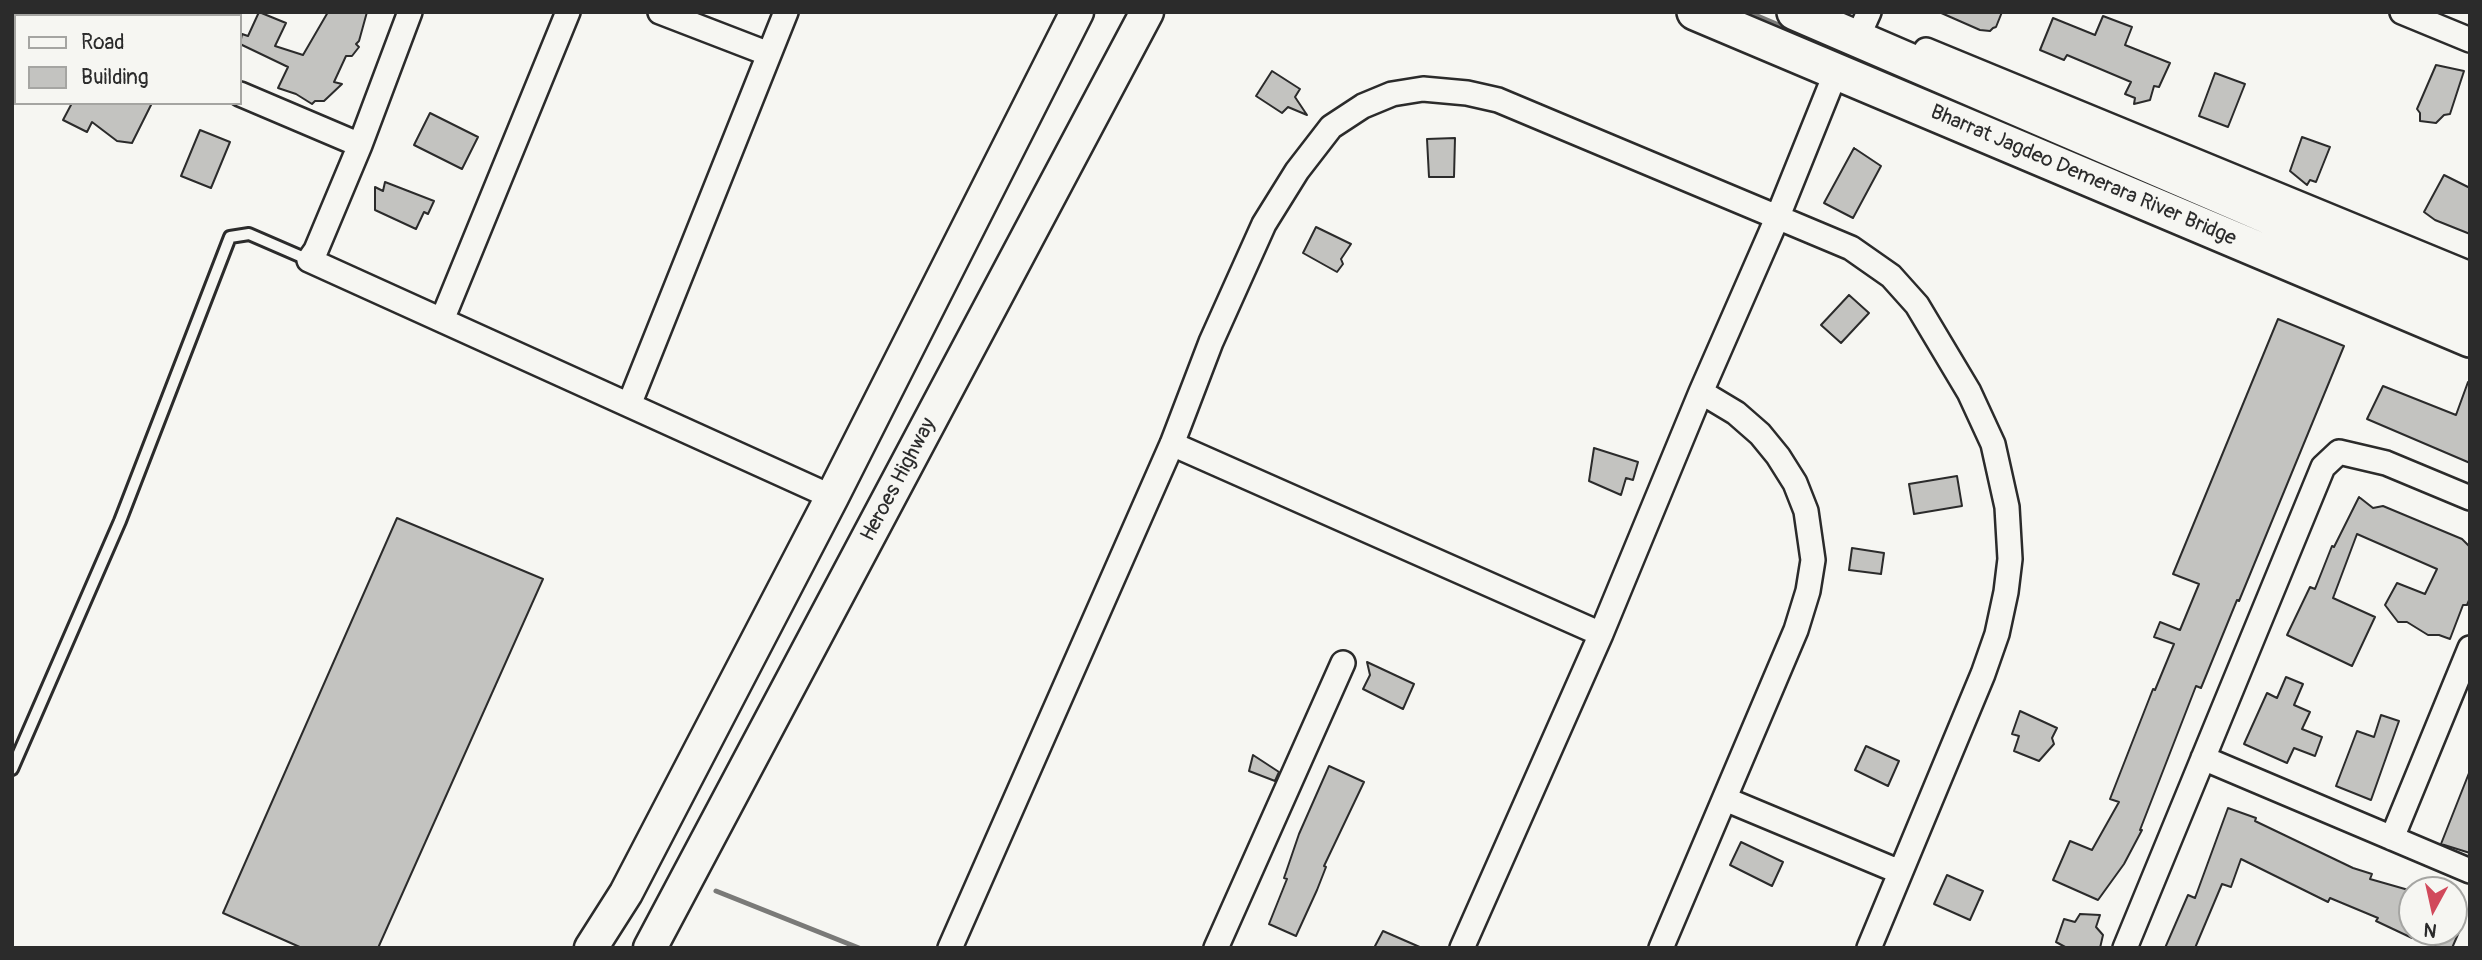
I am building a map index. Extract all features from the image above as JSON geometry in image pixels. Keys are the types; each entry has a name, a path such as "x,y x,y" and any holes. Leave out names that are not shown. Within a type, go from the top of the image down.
{"main road":[{"path":"591,948 626,893 832,497 1077,12"},
{"name":"Heroes Highway","path":"650,948 1147,12"},
{"name":"Bharrat Jagdeo Demerara River Bridge","path":"1695,12 2470,339"},
{"name":"Bharrat Jagdeo Demerara River Bridge","path":"1795,12 1856,22 2470,303"}],"street":[{"path":"410,12 360,145 316,250 309,260 832,497"},
{"path":"442,320 568,12"},
{"path":"660,12 769,54"},
{"path":"629,405 786,12"},
{"path":"2402,12 2470,40"},
{"path":"1856,22 2470,274"},
{"path":"1462,948 1601,634 1836,72"},
{"path":"950,948 1172,444 1211,342 1264,224 1297,171 1331,127 1363,106 1392,94 1423,89 1467,93 1497,100 1851,248 1891,275 1917,304 1969,392 1993,444 2007,507 2010,559 1997,634 1983,674 1869,948"},
{"path":"242,95 360,145"},
{"path":"1661,948 1796,630 1808,591 1813,560 1807,511 1795,483 1778,456 1760,434 1736,413 1701,392"},
{"path":"1172,444 1601,634"},
{"path":"2125,948 2323,467 2339,452 2386,463 2470,498"},
{"path":"2392,838 2470,648"},
{"path":"1216,948 1343,663"},
{"path":"2203,758 2470,871"},
{"path":"1724,799 1900,872"}],"lane":[{"path":"12,769 120,521 230,237 249,234 309,260"}],"building":[{"path":"259,12 286,23 275,46 303,55 328,12 367,12 356,44 359,47 352,56 346,56 334,82 342,84 324,101 315,101 312,104 296,94 278,88 288,67 242,45 242,34 248,36"},
{"path":"1939,12 2002,12 1996,27 1990,31 1980,30"},
{"path":"2103,16 2132,27 2125,45 2170,63 2159,87 2154,86 2150,100 2134,104 2135,98 2125,94 2131,82 2067,55 2064,60 2040,50 2053,18 2095,35"},
{"path":"2436,65 2464,71 2450,114 2444,115 2436,123 2420,121 2417,109"},
{"path":"1272,71 1300,89 1295,97 1307,115 1288,107 1282,113 1256,96"},
{"path":"2215,73 2245,84 2228,127 2199,116"},
{"path":"71,105 151,105 132,143 117,141 92,122 87,132 63,120"},
{"path":"430,113 478,137 462,169 414,145"},
{"path":"200,130 230,142 211,188 181,176"},
{"path":"2302,137 2330,147 2316,182 2310,180 2307,185 2290,171"},
{"path":"1455,138 1454,177 1429,177 1427,139"},
{"path":"1854,148 1881,166 1853,218 1824,203"},
{"path":"2444,175 2470,188 2470,234 2435,220 2424,212"},
{"path":"385,182 434,201 428,214 424,212 416,229 375,210 375,187 383,191"},
{"path":"1316,227 1351,244 1341,259 1343,264 1337,272 1303,253"},
{"path":"1849,295 1869,313 1841,343 1821,325"},
{"path":"2278,319 2344,346 2239,601 2237,600 2201,688 2196,686 2142,830 2124,864 2098,900 2053,880 2070,841 2092,850 2119,802 2110,799 2153,689 2155,690 2174,644 2154,637 2160,622 2180,630 2199,584 2173,574"},
{"path":"2468,382 2470,463 2367,419 2383,386 2456,415"},
{"path":"1594,448 1638,462 1633,480 1626,478 1621,495 1589,481"},
{"path":"1957,476 1962,506 1914,514 1909,484"},
{"path":"2359,497 2373,508 2383,506 2462,539 2470,547 2470,598 2467,605 2463,605 2450,639 2428,635 2407,622 2398,622 2385,605 2397,583 2425,594 2437,569 2357,534 2333,598 2375,617 2352,666 2287,635 2310,587 2315,589 2332,546 2334,547"},
{"path":"397,518 543,579 378,948 302,948 223,913"},
{"path":"1852,548 1884,553 1881,574 1849,570"},
{"path":"1367,662 1414,684 1403,709 1363,689 1370,675"},
{"path":"2286,677 2303,684 2294,705 2310,712 2302,729 2322,737 2315,756 2294,748 2287,763 2244,744 2267,693 2277,698"},
{"path":"2020,711 2057,728 2052,738 2054,744 2039,761 2014,751 2019,736 2012,734"},
{"path":"2381,715 2399,721 2371,800 2336,786 2357,731 2374,737"},
{"path":"1866,746 1899,761 1888,786 1855,770"},
{"path":"1253,755 1279,772 1275,781 1249,771"},
{"path":"1329,766 1364,782 1324,866 1326,867 1317,890 1296,936 1269,924 1287,879 1284,878 1299,834"},
{"path":"2470,774 2470,853 2441,844"},
{"path":"2228,808 2256,818 2255,821 2353,868 2372,874 2370,879 2398,887 2398,931 2376,921 2378,918 2330,898 2328,902 2241,859 2231,887 2222,884 2195,948 2165,948 2188,895 2195,898"},
{"path":"1741,842 1783,862 1772,886 1730,865"},
{"path":"1947,875 1983,891 1970,920 1934,904"},
{"path":"2080,914 2100,915 2096,927 2103,935 2100,948 2067,948 2056,942 2064,919 2075,922"},
{"path":"1383,931 1422,948 1374,948"},
{"path":"2435,946 2453,946 2452,948"}],"waterway":[{"path":"1748,12 1949,97"},
{"path":"716,891 859,948"}]}
